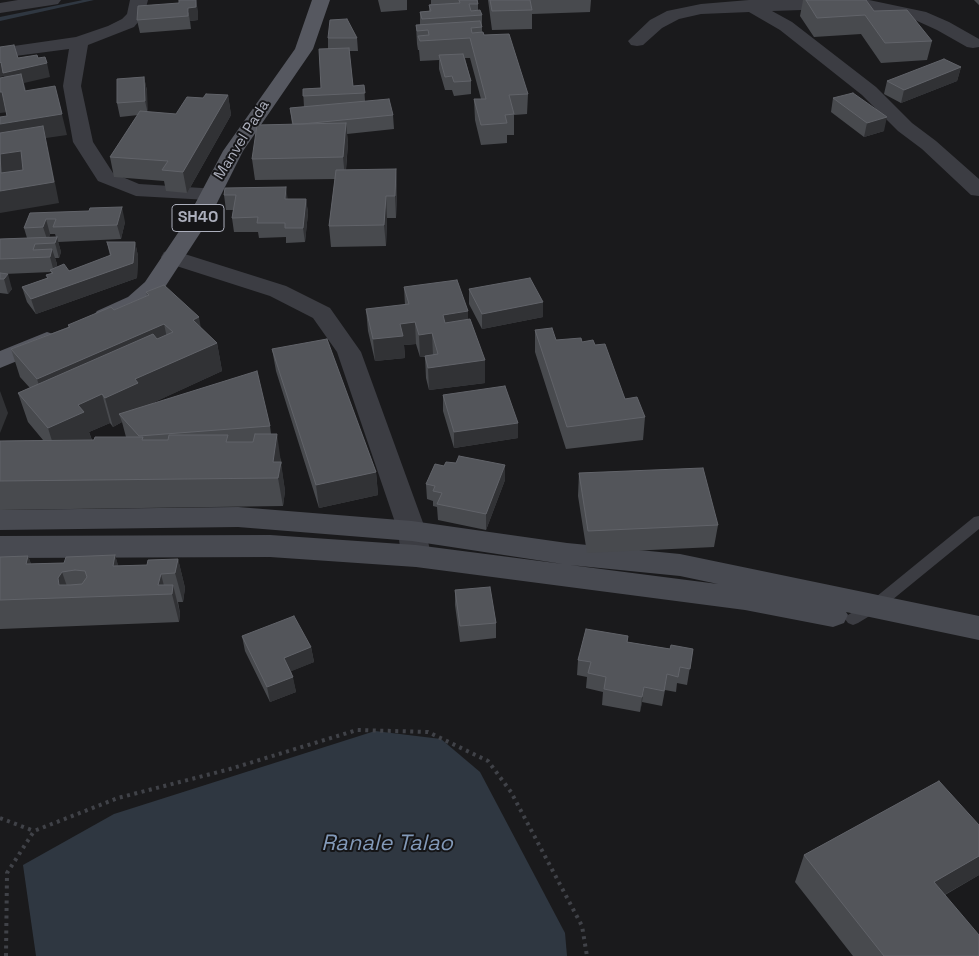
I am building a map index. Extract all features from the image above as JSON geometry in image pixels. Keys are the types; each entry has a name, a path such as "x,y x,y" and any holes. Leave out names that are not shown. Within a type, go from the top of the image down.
{"main road":[{"name":"Manvel Pada","path":"90,322 136,302 153,287 197,221 209,194 233,151 304,49 321,0"},
{"path":"0,360 64,333"},
{"path":"0,520 238,517 745,599 865,612 979,628"},
{"path":"0,547 414,544"},
{"path":"865,612 979,646"}],"street":[{"path":"0,8 52,0"},
{"path":"0,52 79,42 114,30 128,23 135,15 139,0"},
{"path":"637,41 656,24 673,15 702,9 747,3 859,3 920,16 943,26 973,43"},
{"path":"747,3 786,26 869,90 905,127 979,190"},
{"path":"79,42 72,86 83,142 105,177 136,190 209,194"},
{"path":"172,257 278,291 322,313 349,352 414,544"}],"lane":[{"path":"865,612 979,521"}],"path":[{"path":"6,956 7,873 34,831 118,798 230,769 357,730 428,732 488,761 511,792 582,926 588,956"},
{"path":"0,818 34,831"}],"water":[{"name":"Ranale Talao","path":"375,731 441,739 480,772 565,933 567,956 36,956 23,865 114,814"}],"building":[{"path":"179,0 196,0 196,7 188,8 188,16 137,20 138,6 179,3"},
{"path":"459,0 477,0 478,4 469,4 471,11 480,10 482,15 422,19 420,12 431,11 429,5 460,3"},
{"path":"490,0 530,0 532,10 492,11"},
{"path":"806,0 866,0 874,11 907,10 932,41 885,43 865,15 817,18"},
{"path":"347,19 357,38 328,38 330,20"},
{"path":"480,21 482,27 471,28 472,33 483,32 484,35 509,34 528,94 509,95 514,114 505,115 507,123 481,125 474,99 486,99 470,38 420,41 418,36 429,35 428,30 417,31 416,25"},
{"path":"14,45 18,58 37,55 38,58 45,57 47,63 3,73 0,63 0,47"},
{"path":"349,48 353,86 364,85 365,93 303,96 303,89 321,88 319,49"},
{"path":"463,54 471,81 454,82 452,76 445,77 439,55"},
{"path":"944,59 961,67 904,90 887,81"},
{"path":"21,74 25,91 55,86 62,114 0,124 0,117 7,116 2,92 0,92 0,78"},
{"path":"144,77 145,101 117,103 117,79"},
{"path":"853,93 887,117 867,123 833,98"},
{"path":"206,94 228,95 183,172 162,170 168,161 110,157 140,111 176,114 187,97 203,98"},
{"path":"389,99 393,115 302,124 293,124 290,108"},
{"path":"346,123 343,157 252,159 257,125"},
{"path":"43,126 54,182 0,191 0,154 0,133","holes":["21,151 23,170 1,173 0,154"]},
{"path":"396,169 395,196 386,196 384,225 329,226 336,170"},
{"path":"286,187 285,199 306,199 303,228 285,228 285,223 257,223 258,217 232,218 236,195 224,195 225,188"},
{"path":"122,207 117,225 53,227 56,219 46,219 43,227 24,228 30,213 89,211 90,208"},
{"path":"57,237 55,243 35,244 33,250 52,249 50,257 0,259 0,239"},
{"path":"107,242 135,242 133,263 31,299 22,287 48,278 46,275 53,273 50,270 64,264 69,271 111,255"},
{"path":"0,273 8,274 4,279 0,279"},
{"path":"530,278 543,302 482,314 469,289"},
{"path":"457,280 468,311 443,315 445,323 470,319 485,360 428,368 425,356 438,354 432,333 419,335 415,322 400,324 403,336 373,339 366,309 409,304 404,287"},
{"path":"164,285 199,317 193,320 217,343 135,379 138,383 105,398 102,394 78,405 84,412 48,428 18,393 153,334 157,339 173,332 164,324 37,379 11,349 70,327 68,325 111,307 114,310 149,295 146,292"},
{"path":"552,328 556,340 581,338 582,342 593,340 595,345 605,344 625,399 637,397 645,417 567,427 535,330"},
{"path":"327,339 376,472 316,485 272,349"},
{"path":"257,371 270,426 139,436 119,414"},
{"path":"505,386 518,423 454,432 443,395"},
{"path":"255,434 277,434 273,462 281,462 278,478 0,481 0,441 94,440 95,437 143,437 142,440 168,440 169,435 228,435 226,442 253,442"},
{"path":"459,456 505,465 486,514 437,504 442,493 433,491 435,486 426,484 435,464 444,466 446,462 456,463"},
{"path":"703,468 718,525 588,531 579,473"},
{"path":"115,555 113,566 147,565 148,560 178,559 175,573 161,574 158,585 173,585 172,594 0,600 0,557 28,556 26,564 64,563 66,557","holes":["85,571 87,577 82,584 59,585 58,578 62,572"]},
{"path":"490,587 496,623 460,626 455,590"},
{"path":"294,616 311,647 284,658 293,677 267,687 242,636"},
{"path":"586,629 628,636 627,642 670,649 671,645 693,649 690,669 680,667 678,677 667,674 664,691 644,687 642,697 604,689 606,677 588,673 591,662 578,660"},
{"path":"939,781 979,825 979,856 934,882 979,935 979,956 884,956 804,855"}],"waterway":[{"path":"0,19 91,0"}]}
